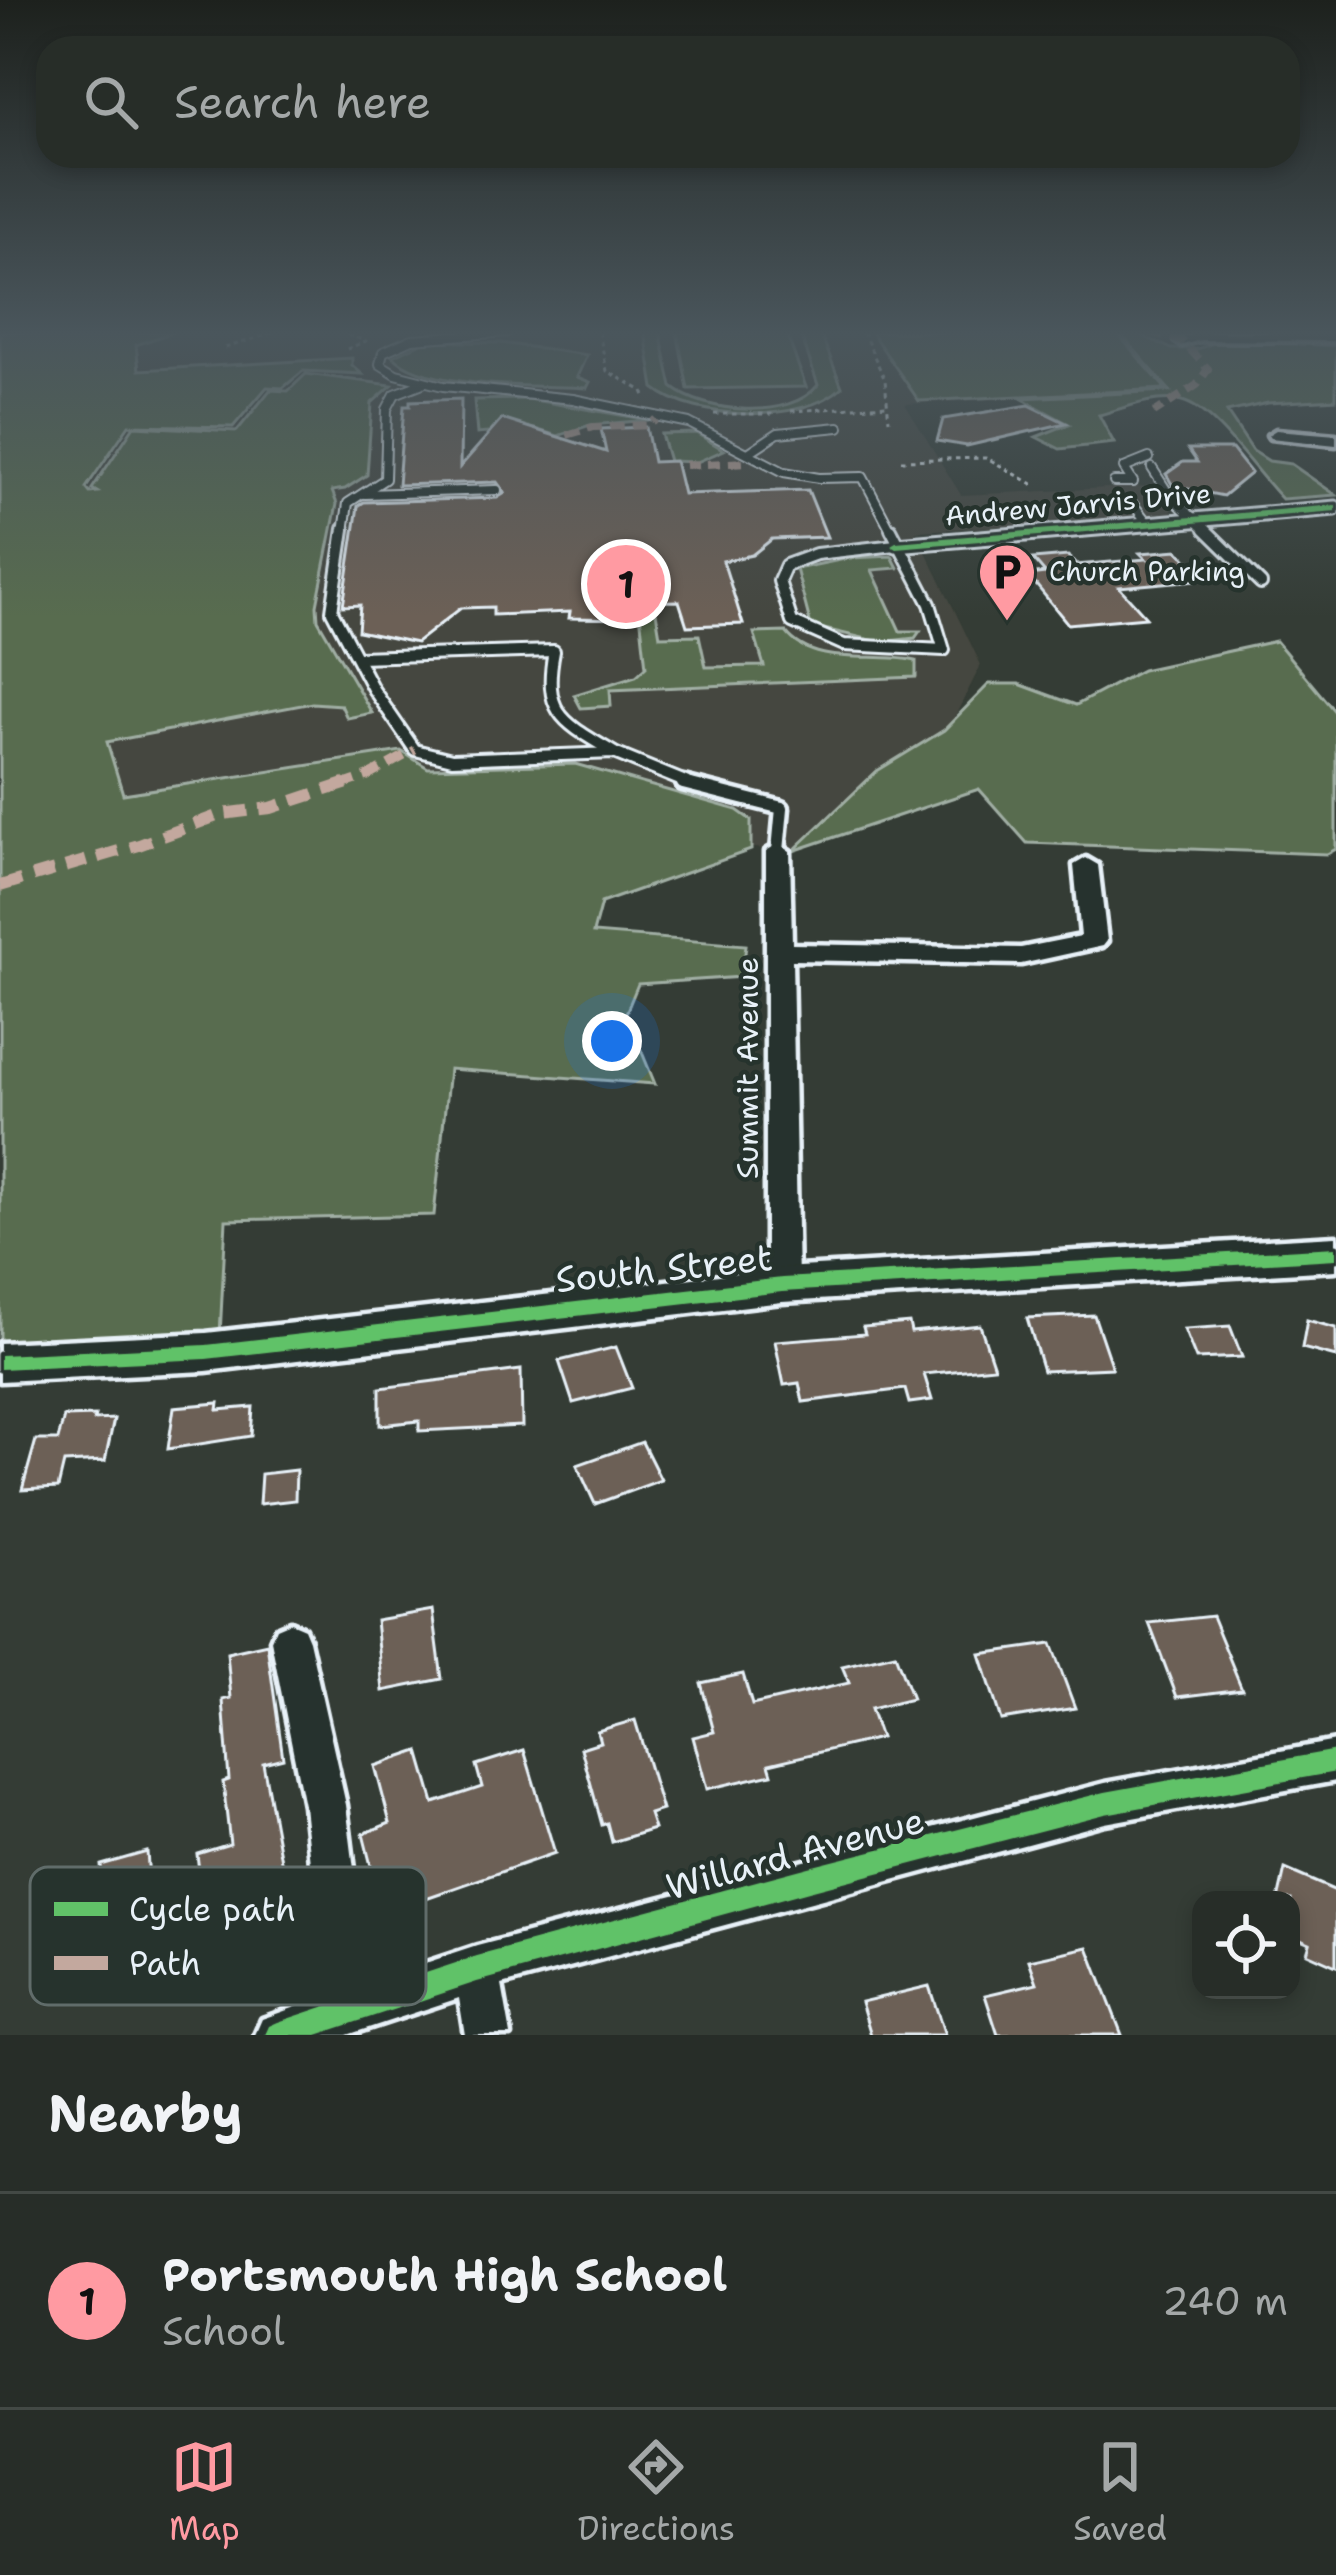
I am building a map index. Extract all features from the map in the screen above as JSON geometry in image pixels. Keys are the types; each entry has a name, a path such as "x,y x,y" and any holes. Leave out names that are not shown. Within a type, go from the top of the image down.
{"street":[{"path":"1276,435 1336,440"},
{"name":"Andrew Jarvis Drive","path":"896,544 1336,508"},
{"name":"Summit Avenue","path":"778,850 782,1285"},
{"path":"782,952 1021,956 1094,941 1086,865"},
{"name":"South Street","path":"0,1362 206,1352 782,1285 1336,1253"},
{"path":"290,1640 325,1805 332,1867"},
{"name":"Willard Avenue","path":"426,1985 1105,1803 1336,1761"},
{"path":"477,1969 488,2035"},
{"path":"348,2005 348,2009"},
{"name":"Willard Avenue","path":"278,2035 361,2005"}],"lane":[{"path":"386,427 385,479 348,503 332,611 415,751 429,756 614,753"},
{"path":"697,427 771,468 799,476 863,477 930,604 944,650 819,638 792,622 779,581 785,565 816,554 896,544"},
{"path":"748,453 782,430 839,427"},
{"path":"1114,482 1132,482 1124,468 1151,463 1170,496 1261,584"},
{"path":"360,494 497,490"},
{"path":"1132,503 1148,522"},
{"path":"358,657 554,651 545,692 575,729 673,780 782,808 778,850"}],"path":[{"path":"901,460 964,452 987,455 1036,486"}],"shaded area":[{"path":"130,427 919,427 961,495 1152,486 1177,517 916,531 981,665 949,728 877,771 793,851 114,802 97,740 84,495"}],"green space":[{"path":"0,427 128,427 86,488 90,493 97,492 92,489 133,427 237,431 240,427 370,427 367,475 332,491 337,504 317,605 318,620 372,713 347,718 341,705 312,703 107,742 123,794 401,751 428,768 575,764 737,810 751,820 751,850 601,903 593,933 746,945 742,977 638,984 626,1013 655,1084 449,1069 434,1215 226,1220 220,1335 0,1342"},
{"path":"476,427 584,427 558,436 535,429 477,434"},
{"path":"1061,427 1105,427 1114,443 1060,449 1036,437"},
{"path":"1237,427 1253,451 1269,461 1291,464 1336,495 1282,499 1221,429"},
{"path":"696,433 724,450 697,462 669,461 661,434"},
{"path":"892,556 898,568 872,570 900,631 920,631 915,638 880,642 811,626 796,569 850,558"},
{"path":"656,612 660,636 699,635 706,667 764,666 754,633 786,632 798,643 829,655 916,661 916,677 610,690 611,706 581,708 574,695 636,676 646,667 640,613"},
{"path":"1276,641 1336,713 1336,849 1327,854 1027,843 979,789 793,851 877,771 944,730 989,684 1019,684 1076,705 1142,670"}],"building":[{"path":"402,427 461,427 460,467 495,427 527,427 606,452 601,429 646,427 653,462 675,461 683,494 808,490 827,537 772,539 752,555 723,561 743,624 687,626 679,601 631,602 631,619 569,618 570,612 493,615 493,607 461,608 416,643 358,631 360,605 343,606 358,506 364,502 497,498 505,493 497,482 398,485"},
{"path":"941,427 1049,427 967,446 937,441"},
{"path":"1188,449 1232,449 1251,473 1223,496 1173,486 1166,474 1183,462 1197,462"},
{"path":"1178,550 1207,579 1119,587 1146,617 1068,624 1028,575 1045,573 1033,559 1068,556 1076,565 1146,559 1140,553"},
{"path":"1094,1315 1112,1368 1043,1371 1027,1318"},
{"path":"1307,1320 1336,1328 1336,1357 1302,1348"},
{"path":"909,1323 911,1332 980,1325 994,1367 924,1374 932,1400 909,1403 905,1389 803,1402 799,1383 784,1385 775,1341 865,1334 863,1327"},
{"path":"1230,1326 1242,1357 1196,1359 1184,1329"},
{"path":"616,1347 632,1388 573,1403 559,1361"},
{"path":"521,1370 522,1426 419,1431 419,1421 380,1425 380,1388"},
{"path":"219,1403 218,1410 253,1407 251,1436 168,1449 174,1407"},
{"path":"95,1416 94,1420 114,1419 105,1461 64,1463 58,1488 22,1490 36,1440 58,1440 64,1417"},
{"path":"642,1442 661,1480 595,1504 577,1465"},
{"path":"296,1470 295,1500 259,1504 261,1474"},
{"path":"433,1610 442,1679 383,1691 376,1620"},
{"path":"1212,1616 1242,1689 1177,1697 1149,1623"},
{"path":"267,1644 283,1758 263,1763 282,1867 199,1867 197,1854 230,1844 223,1782 229,1780 223,1700 231,1698 227,1653"},
{"path":"1051,1644 1075,1708 1001,1720 980,1654"},
{"path":"895,1654 912,1699 870,1709 880,1738 769,1764 772,1774 707,1789 693,1737 714,1732 701,1683 743,1674 752,1705 849,1683 842,1666"},
{"path":"635,1720 662,1810 649,1814 654,1829 612,1842 607,1823 602,1825 581,1748 600,1742 597,1731"},
{"path":"524,1750 555,1853 426,1898 426,1867 371,1867 363,1834 390,1823 375,1766 419,1751 434,1803 482,1787 476,1765"},
{"path":"147,1852 148,1867 101,1865"},
{"path":"1285,1869 1336,1891 1336,1966 1307,1953 1310,1943 1300,1939 1300,1891 1280,1891"},
{"path":"1088,1947 1122,2035 998,2035 985,1995 1037,1983 1029,1960"},
{"path":"929,1986 945,2035 871,2035 861,2002"}],"marked path":[{"path":"567,435 594,427"},
{"path":"685,465 751,462"},
{"path":"0,886 139,845 222,814 271,808 368,776 415,750"}],"cycle path":[{"path":"896,545 1336,508"},
{"path":"0,1362 206,1352 782,1285 1336,1253"},
{"path":"426,1986 809,1879 1105,1803 1336,1761"},
{"path":"278,2035 368,2005"}],"place":[{"name":"Portsmouth High School","path":"626,584"},
{"name":"Church Parking","path":"1007,623"}]}
